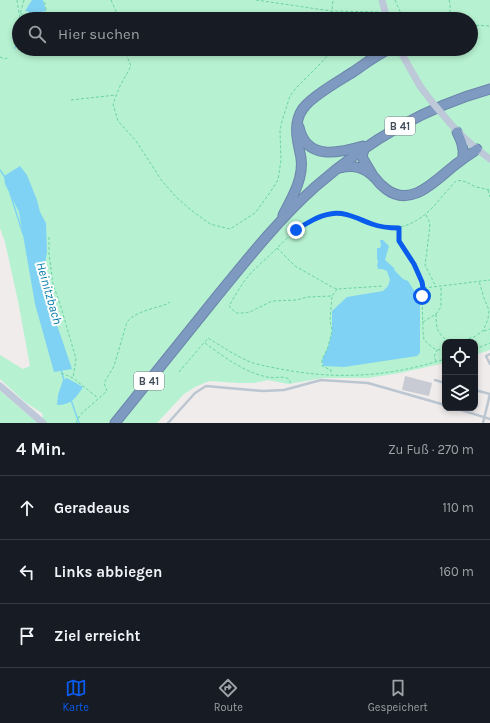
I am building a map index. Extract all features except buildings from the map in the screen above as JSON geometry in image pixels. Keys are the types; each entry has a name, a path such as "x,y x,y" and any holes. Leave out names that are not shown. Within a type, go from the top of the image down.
{"highway":[{"path":"276,227 292,197 301,172 301,159 296,138 296,130 301,111 304,106 314,98 378,56"},
{"name":"B 41","path":"115,423 238,270 276,227 314,188 337,168 400,126 450,102 490,88"},
{"path":"298,118 299,128 303,137 308,144 316,150 327,153 368,146"},
{"path":"457,132 463,144 464,151 462,159"},
{"path":"368,146 362,157 373,176"},
{"path":"337,168 355,166 373,176 386,189 392,192 403,195 414,194 431,185 462,159 470,155 475,148"}],"main road":[{"path":"382,0 385,12"},
{"path":"403,56 420,86 457,132 490,159"},
{"path":"0,386 43,423"}],"lane":[{"path":"490,354 486,356 490,364"},
{"path":"168,423 195,393 206,386 263,391 284,390 321,380 368,382 442,404"},
{"path":"435,380 442,381"},
{"path":"478,391 490,394 483,423"},
{"path":"465,411 490,419"}],"path":[{"path":"17,0 20,12"},
{"path":"21,12 24,0"},
{"path":"44,0 48,12"},
{"path":"111,0 116,12"},
{"path":"256,0 342,12"},
{"path":"331,11 333,0"},
{"path":"395,0 400,12"},
{"path":"449,0 450,12"},
{"path":"478,25 490,26"},
{"path":"127,56 131,66 113,104 118,121 136,141 162,180 177,198 210,224 230,229 255,213 278,180 281,160 280,131 290,96 327,56"},
{"path":"0,58 5,59 9,57"},
{"path":"71,100 116,95"},
{"path":"332,296 307,297 297,300 272,302 250,312 243,313 236,312 229,306 252,272 296,230 308,222 330,214 339,214 349,215 373,224 390,228 399,228 416,221 426,214 456,181 460,180 477,187 490,190"},
{"path":"487,189 490,197"},
{"path":"426,214 430,223 424,265 436,286"},
{"path":"399,228 399,241 414,264 422,282 424,340 437,350 442,350"},
{"path":"49,237 49,254 53,284 76,359 73,378"},
{"path":"277,248 295,266 337,289 383,286"},
{"path":"423,288 490,280"},
{"path":"479,281 489,310 488,318 483,331"},
{"path":"423,322 436,314 441,307 441,286"},
{"path":"331,372 331,370 322,366 322,360 328,347 332,331 330,320 332,296 337,289"},
{"path":"76,423 80,415 107,391 104,383 118,357 124,328 127,322 136,314 170,302"},
{"path":"436,314 438,333 445,339"},
{"path":"468,339 490,329"},
{"path":"179,372 208,338 236,355 255,363 300,372 332,376 383,374 403,371 442,360"},
{"path":"204,343 247,370 267,377 289,378 292,388"},
{"path":"478,348 490,343"},
{"path":"436,362 434,357 437,350"},
{"path":"62,373 73,378 98,398"}],"green space":[{"path":"0,0 490,0 490,350 478,354 478,339 442,339 442,364 400,373 368,378 323,378 288,384 268,380 254,383 209,381 184,394 157,423 38,423 43,417 42,413 25,402 0,379 0,355 23,369 30,366 5,242 0,228"},
{"path":"0,391 38,423 0,423"}],"water":[{"path":"32,0 43,0 46,11 25,11"},
{"path":"20,166 27,175 40,212 46,223 47,252 44,270 54,316 72,369 54,372 35,304 19,212 5,184 4,176"},
{"path":"380,240 383,240 389,246 385,260 403,279 408,281 420,302 420,353 417,356 344,367 323,366 322,360 328,347 332,332 332,311 347,297 383,291 388,286 390,280 387,271 378,269 377,265 377,248 380,248"},
{"path":"67,378 83,387 73,400 66,404 57,405 58,395 63,380"}],"waterway":[{"name":"Heinitzbach","path":"0,170 4,176"},
{"name":"Heinitzbach","path":"10,193 23,234"},
{"name":"Heinitzbach","path":"61,370 64,380"},
{"name":"Heinitzbach","path":"71,400 79,423"}],"route":[{"path":"296,230 308,222 330,214 349,215 373,224 390,228 399,228 399,241 414,264 422,282 422,296"}]}
